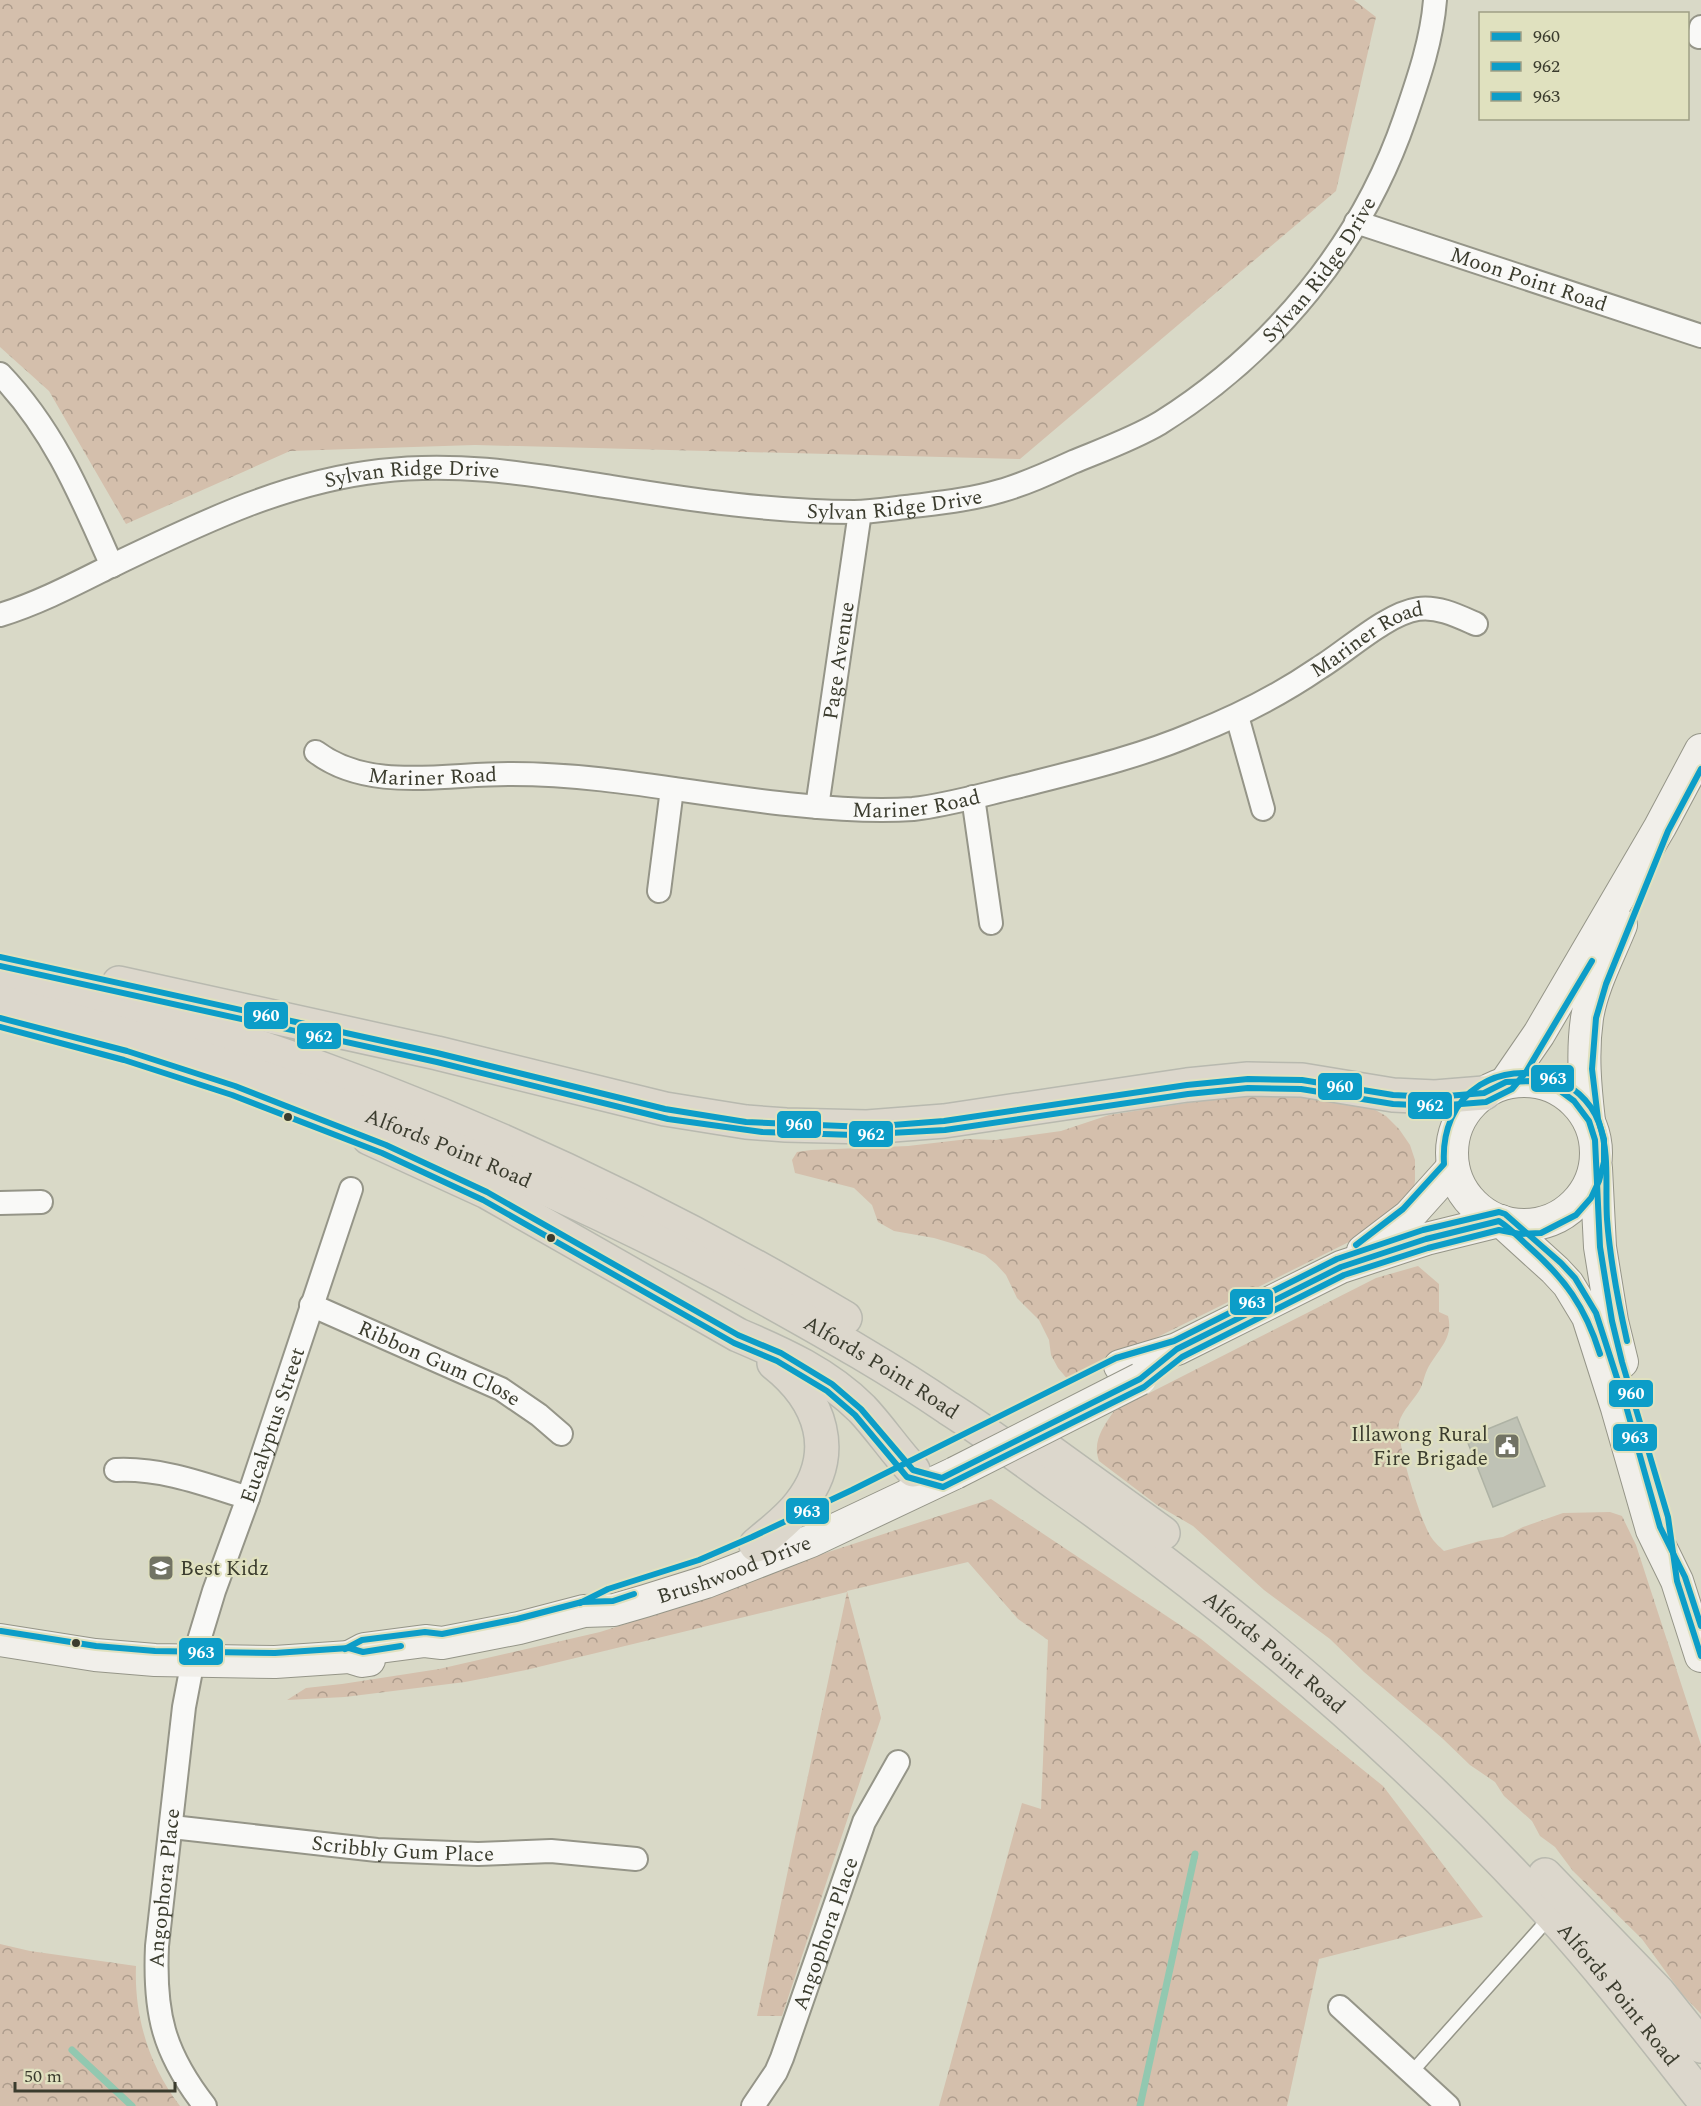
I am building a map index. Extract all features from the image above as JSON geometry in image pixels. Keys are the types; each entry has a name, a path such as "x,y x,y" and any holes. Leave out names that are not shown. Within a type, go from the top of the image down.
{"highway":[{"path":"0,957 437,1053 636,1102 746,1122 825,1127 904,1125 1248,1078 1302,1080 1393,1095 1435,1097 1495,1087"},
{"name":"Alfords Point Road","path":"0,974 120,1005 233,1039 342,1076 450,1118 670,1220 798,1290 900,1351 967,1394 1117,1498 1206,1566 1324,1664 1494,1824 1658,1992 1701,2046"},
{"name":"Alfords Point Road","path":"0,1002 115,1031 226,1065 335,1102 513,1173 616,1221 712,1270 817,1328 948,1407 1195,1585 1280,1655 1396,1760 1552,1915 1633,2009 1701,2097"},
{"path":"0,1018 127,1051 235,1086 331,1122 419,1159 487,1192 738,1335 781,1353 832,1384 937,1470"},
{"path":"738,1335 797,1382 814,1409 821,1437 819,1465 808,1492 799,1505 756,1545"}],"street":[{"name":"Sylvan Ridge Drive","path":"0,615 42,600 246,504 298,487 360,473 455,466 516,472 653,494 778,509 860,512 934,504 996,492 1031,481 1157,424 1231,370 1282,323 1315,286 1356,222 1387,164 1404,121 1429,38 1435,0"},
{"name":"Moon Point Road","path":"1356,222 1701,336"},
{"path":"0,374 28,406 50,437 86,507 112,566"},
{"name":"Page Avenue","path":"817,807 860,512"},
{"name":"Mariner Road","path":"316,752 329,762 344,769 375,776 552,775 817,807 911,809 973,797 1140,754 1168,744 1237,716 1316,671 1384,623 1401,614 1419,609 1436,609 1476,624"},
{"path":"1237,716 1263,809"},
{"path":"1701,750 1660,827 1539,1035 1495,1087 1468,1107 1457,1125 1452,1146 1453,1167 1462,1190 1478,1208 1500,1221 1561,1277 1588,1317 1652,1530 1677,1581 1701,1656"},
{"path":"659,891 672,789"},
{"path":"973,797 991,923"},
{"path":"1660,827 1598,981 1587,1016 1583,1069 1589,1121 1595,1140 1600,1247 1612,1321 1668,1517 1677,1581"},
{"path":"1495,1087 1531,1080 1555,1087 1574,1101 1589,1121"},
{"path":"1500,1221 1521,1225 1539,1224 1556,1218 1570,1208 1582,1194 1591,1179 1595,1161"},
{"name":"Brushwood Drive","path":"1341,1267 1409,1216 1453,1167"},
{"name":"Eucalyptus Street","path":"193,1660 214,1591 248,1498 351,1188"},
{"path":"0,1203 41,1202"},
{"name":"Brushwood Drive","path":"0,1640 105,1656 154,1660 275,1662 349,1657 363,1649 425,1641 442,1643 584,1611 611,1598 702,1568 937,1470 1341,1267 1426,1239 1500,1221"},
{"name":"Ribbon Gum Close","path":"311,1305 501,1389 526,1405 561,1434"},
{"path":"116,1470 145,1470 164,1473 248,1498"},
{"name":"Brushwood Drive","path":"584,1611 614,1610 738,1570 852,1523 937,1470"},
{"name":"Angophora Place","path":"193,1660 184,1707 157,1946 156,1976 158,2006 165,2037 176,2065 190,2088 205,2106"},
{"name":"Angophora Place","path":"753,2106 776,2072 782,2058 864,1821 898,1762"},
{"name":"Scribbly Gum Place","path":"172,1827 377,1850 478,1854 551,1851 636,1859"},
{"path":"1340,2007 1448,2106"}],"lane":[{"path":"1411,2073 1552,1915"}],"green space":[{"path":"0,0 1354,0 1376,17 1336,191 1020,459 475,445 290,451 126,524 49,391 0,347"},
{"path":"1264,1091 1363,1103 1386,1116 1410,1145 1415,1160 1412,1198 1365,1234 1069,1381 1051,1355 1049,1340 1039,1320 1017,1298 1006,1275 985,1255 934,1238 894,1231 878,1222 872,1205 854,1188 795,1173 792,1160 797,1152 811,1150 908,1146 968,1139 996,1140 1061,1131 1109,1115"},
{"path":"1418,1266 1439,1284 1439,1312 1448,1316 1449,1324 1444,1344 1399,1422 1401,1444 1410,1480 1421,1515 1432,1539 1444,1551 1503,1537 1523,1527 1563,1513 1610,1512 1622,1516 1636,1545 1701,1745 1701,2014 1682,1994 1642,1939 1573,1871 1555,1847 1540,1836 1532,1821 1504,1796 1495,1782 1470,1765 1330,1639 1264,1590 1193,1526 1157,1505 1099,1461 1098,1441 1114,1411 1376,1278"},
{"path":"991,1499 1201,1639 1383,1786 1483,1917 1319,1959 1287,2106 939,2106 1022,1803 1041,1809 1048,1640 1018,1619 968,1562 847,1591 881,1718 782,2016 757,2016 847,1592 526,1670 465,1682 345,1697 287,1700 306,1688 439,1669 600,1632 711,1597 807,1559"},
{"path":"0,1944 30,1951 136,1966 138,2003 146,2040 160,2074 180,2106 0,2106"}],"building":[{"path":"1517,1417 1545,1486 1493,1507 1466,1438"}],"waterway":[{"path":"1140,2106 1195,1854"},
{"path":"72,2050 132,2106"}],"transit line":[{"name":"962","path":"0,1027 124,1060 232,1095 382,1153 483,1200 734,1343 777,1361 827,1391 855,1415 907,1477 943,1487 1144,1387 1182,1357 1344,1275 1428,1248 1499,1230 1520,1234 1541,1233 1576,1215 1591,1198 1604,1162 1604,1139 1598,1119 1592,1069 1596,1018 1606,984 1668,831 1701,769"},
{"name":"960","path":"0,957 437,1053 665,1109 746,1122 867,1127 944,1121 1187,1085 1248,1079 1302,1080 1393,1095 1435,1097 1484,1093 1506,1082 1531,1081 1555,1087 1574,1101 1589,1121 1595,1140 1600,1247 1612,1321 1668,1517 1677,1581 1701,1656"},
{"name":"962","path":"0,966 437,1062 668,1119 762,1132 854,1135 945,1130 1188,1094 1248,1088 1301,1089 1393,1104 1436,1106 1486,1102 1512,1089 1526,1072 1592,961"},
{"name":"960","path":"0,1018 127,1051 235,1086 386,1145 487,1192 738,1335 781,1353 832,1384 861,1409 913,1470 942,1478 1140,1379 1177,1349 1341,1267 1426,1239 1499,1221 1541,1258 1563,1282 1588,1322 1600,1354"},
{"name":"963","path":"1356,1245 1403,1209 1444,1164 1447,1129 1456,1109 1471,1092 1496,1077 1532,1073 1549,1077 1579,1094 1591,1107 1599,1123 1605,1147 1610,1250 1627,1341"},
{"name":"963","path":"580,1603 608,1589 699,1560 752,1537 852,1490 1116,1358 1174,1341 1337,1259 1423,1230 1499,1212 1505,1214 1561,1263 1575,1278 1596,1313 1626,1406 1660,1527 1685,1577 1701,1626"},
{"name":"963","path":"345,1649 362,1640 425,1632 442,1634 517,1619 582,1602 613,1601 634,1594"},
{"name":"963","path":"1,1631 96,1646 155,1651 275,1653 349,1648 363,1652 401,1646"}],"place":[{"name":"Illawong Rural Fire Brigade","path":"1507,1446"},
{"name":"Best Kidz","path":"161,1568"}]}
